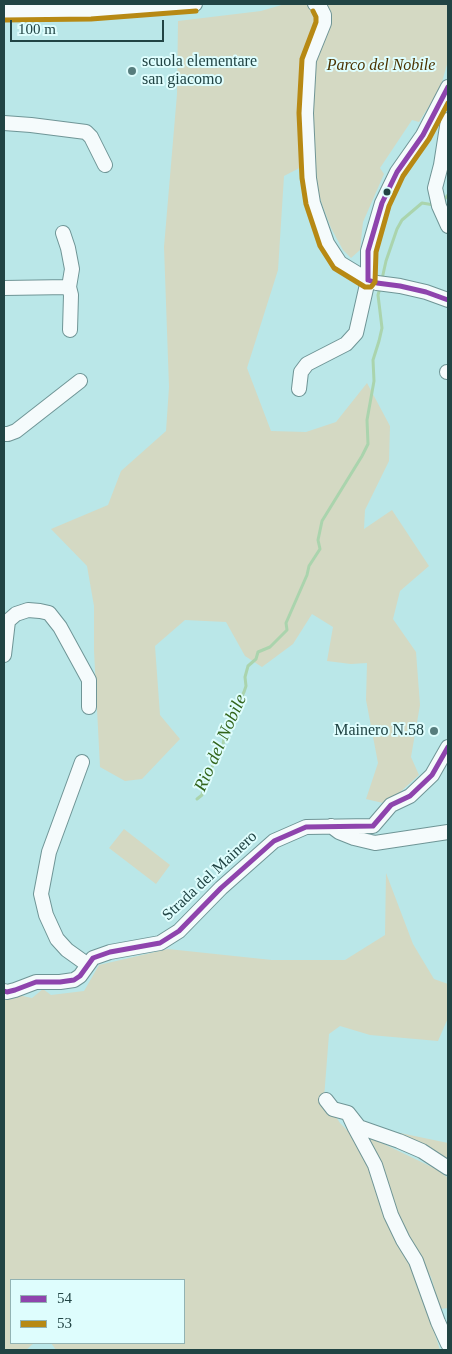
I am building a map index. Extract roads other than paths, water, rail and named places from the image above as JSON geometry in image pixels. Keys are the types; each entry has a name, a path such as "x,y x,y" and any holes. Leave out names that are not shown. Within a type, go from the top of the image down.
{"street":[{"path":"4,12 90,12 194,4"},
{"path":"315,4 319,5 324,15 324,23 309,60 306,113 309,178 313,203 327,243 340,263 377,282 426,292 448,300"},
{"path":"299,389 302,372 307,364 346,344 356,333 377,282 368,251 382,203 397,172 423,135 448,87"},
{"path":"448,120 441,166 435,188 438,204 448,226"},
{"path":"4,123 86,132 91,137 106,165"},
{"path":"63,233 72,269 69,288 71,295 70,330"},
{"path":"4,288 69,288"},
{"path":"4,434 16,431 80,381"},
{"path":"4,655 8,621 16,614 28,610 50,613 60,627 89,680 89,707"},
{"name":"Strada del Mainero","path":"4,991 15,990 36,982 74,980 80,976 93,958 110,952 160,943 179,931 221,888 274,841 306,827 373,826 391,805 410,796 432,775 448,747"},
{"path":"82,762 49,852 41,894 46,915 57,939 67,950 88,965"},
{"path":"331,826 339,832 354,838 375,843 448,832"},
{"path":"326,1100 333,1109 348,1113 359,1127 422,1151 448,1168"},
{"path":"348,1113 374,1165 391,1215 416,1261 448,1344"}],"waterway":[{"name":"Rio del Nobile","path":"442,202 448,195"},
{"name":"Rio del Nobile","path":"382,279 386,261 402,220 422,203 434,205"},
{"name":"Rio del Nobile","path":"197,799 202,795 205,777 222,752 225,731 246,686 245,677 248,666 256,659 258,652 270,647 287,630 286,623 307,575 309,566 320,549 318,540 322,521 368,444 367,420 374,381 373,360 382,328 378,295 380,288"}],"place":[{"name":"scuola elementare san giacomo","path":"132,71"},
{"name":"Mainero N.58","path":"434,731"}],"park label":[{"name":"Parco del Nobile","path":"381,66"}]}
